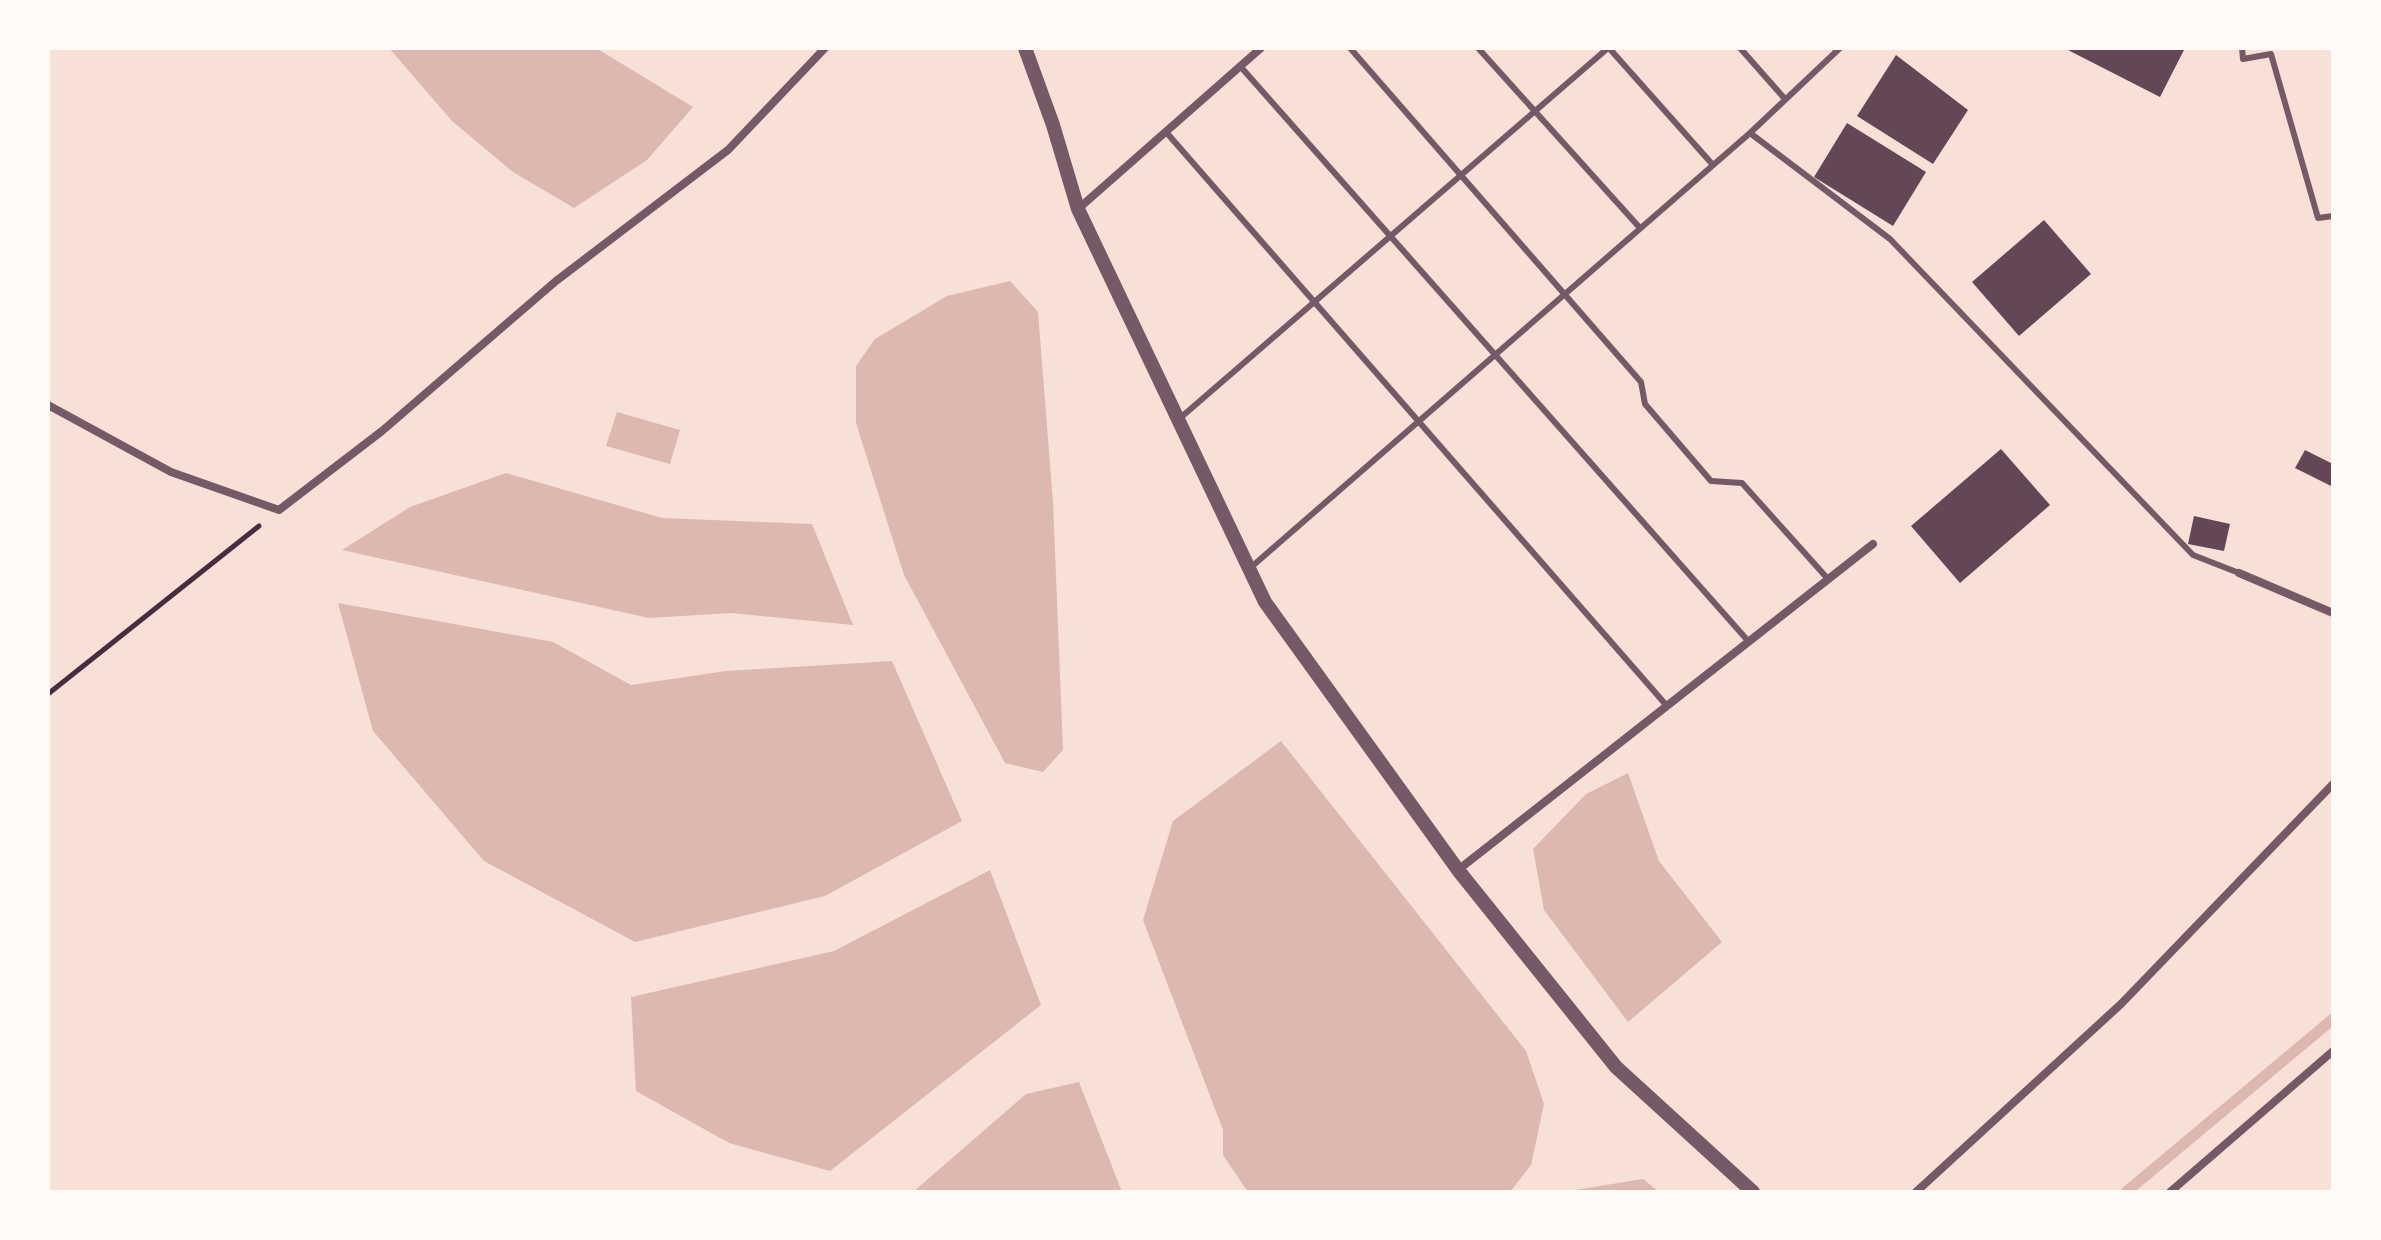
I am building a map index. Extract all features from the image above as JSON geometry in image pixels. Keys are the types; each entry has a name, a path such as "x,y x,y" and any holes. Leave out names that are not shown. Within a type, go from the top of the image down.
{"street":[{"path":"48,405 171,472 279,510 382,431 556,281 728,150 825,48"},
{"path":"1025,48 1053,125 1078,209 1265,602 1458,870 1616,1067 1753,1192"},
{"path":"1078,209 1261,48"},
{"path":"1458,870 1873,544"},
{"path":"2239,573 2333,613"},
{"path":"1916,1192 2121,1004 2333,784"},
{"path":"2170,1192 2333,1051"}],"lane":[{"path":"1350,48 1641,382 1645,404 1711,481 1742,483 1828,579"},
{"path":"1478,48 1640,228"},
{"path":"1179,419 1608,48 1713,165"},
{"path":"1740,48 1785,99"},
{"path":"1249,569 1750,133 1840,48"},
{"path":"2242,48 2243,59 2271,54 2318,218 2333,216"},
{"path":"1240,66 1749,642"},
{"path":"1166,132 1667,706"},
{"path":"1750,133 1890,239 2193,555 2239,573"}],"path":[{"path":"48,694 279,510"}],"shaded area":[{"path":"389,48 596,48 693,107 647,160 574,208 513,172 452,121"},
{"path":"1010,281 1038,312 1053,502 1063,750 1043,772 1005,763 904,575 856,423 856,366 875,339 947,296"},
{"path":"617,412 680,430 670,464 606,446"},
{"path":"506,473 662,518 812,524 853,625 731,613 649,618 342,550 410,507"},
{"path":"338,603 553,642 631,685 726,671 892,661 962,821 825,896 635,942 484,861 373,731"},
{"path":"1281,741 1526,1051 1544,1104 1531,1165 1510,1192 1248,1192 1223,1155 1223,1130 1143,920 1173,821"},
{"path":"1628,773 1659,861 1722,942 1628,1022 1544,910 1533,849 1586,794"},
{"path":"990,870 1041,1005 830,1171 729,1143 636,1091 631,997 834,951"},
{"path":"1079,1082 1122,1192 913,1192 1026,1094"},
{"path":"1643,1179 1659,1192 1568,1192 1569,1191"}],"building":[{"path":"2064,48 2185,48 2160,97"},
{"path":"1896,55 1968,110 1933,164 1857,116"},
{"path":"1847,123 1926,172 1893,226 1814,177"},
{"path":"2044,220 2091,274 2019,336 1972,282"},
{"path":"2001,449 2050,505 1960,583 1911,526"},
{"path":"2305,450 2333,464 2333,487 2295,468"},
{"path":"2194,516 2230,524 2224,551 2188,544"}],"waterway":[{"path":"2126,1192 2333,1019"}]}
